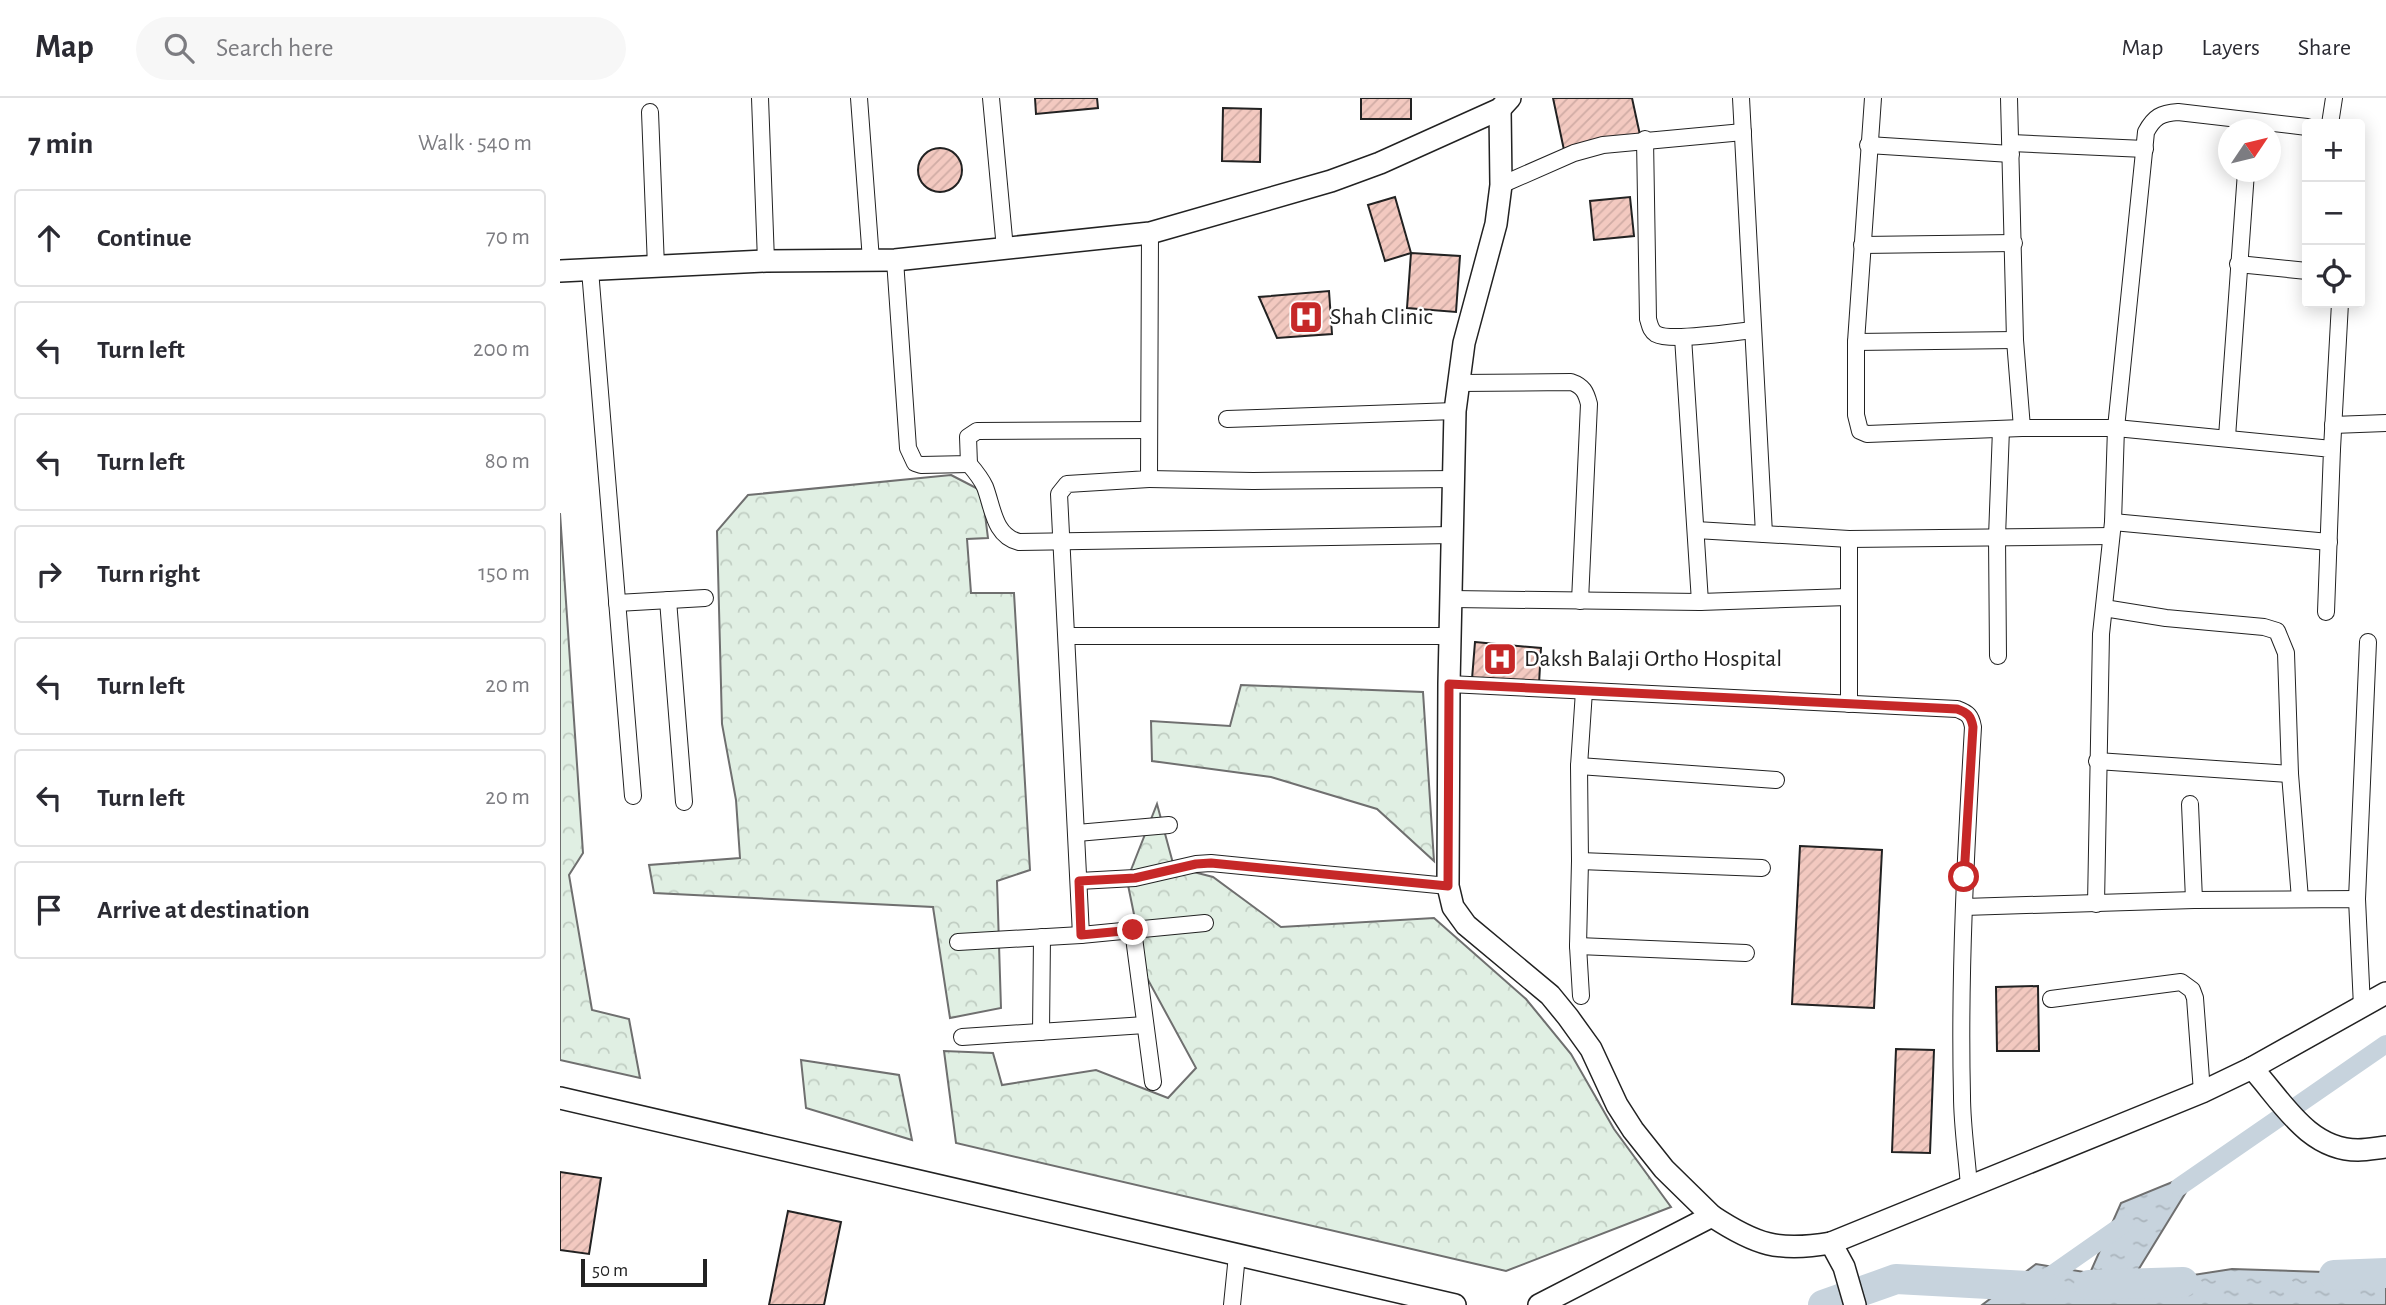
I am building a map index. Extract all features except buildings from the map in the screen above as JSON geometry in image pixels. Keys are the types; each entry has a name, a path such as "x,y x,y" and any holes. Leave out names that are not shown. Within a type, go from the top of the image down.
{"street":[{"path":"760,98 766,261"},
{"path":"859,98 871,260"},
{"path":"991,98 1005,249"},
{"path":"1741,98 1765,534"},
{"path":"1872,98 1856,342 1856,415 1860,431 1867,434 2022,428 2116,428 2332,449"},
{"path":"2009,98 2015,340 2022,428"},
{"path":"2331,119 2334,98"},
{"path":"560,271 766,261 895,260 1150,233 1331,181 1380,163 1505,104 1496,224 1464,344 1455,411 1448,886 1454,907 1466,925 1550,995 1569,1017 1591,1049 1617,1105 1664,1169 1712,1216 1750,1239 1779,1246 1805,1247 1831,1243 2202,1092 2258,1075 2386,993"},
{"path":"2096,905 2099,665 2112,529 2116,428 2146,132 2153,120 2178,105 2227,119"},
{"path":"650,112 656,267"},
{"path":"2281,126 2302,127"},
{"path":"1501,185 1574,153 1603,145 1743,132"},
{"path":"1645,139 1650,328 1657,334 1683,337 1753,330"},
{"path":"1868,145 2145,149"},
{"path":"2227,437 2245,182"},
{"path":"1149,479 1150,233"},
{"path":"1862,244 2014,243"},
{"path":"895,260 908,447 915,463 921,465 969,464"},
{"path":"2238,264 2302,270"},
{"path":"590,270 633,796"},
{"path":"2326,612 2340,308"},
{"path":"1683,337 1700,602"},
{"path":"1856,342 2015,340"},
{"path":"1458,383 1571,382 1580,385 1586,393 1589,404 1580,601"},
{"path":"1227,419 1455,411"},
{"path":"2333,425 2386,423"},
{"path":"1998,656 1997,537 2001,429"},
{"path":"1149,430 978,431 968,437 969,464 980,478 1001,531 1009,540 1018,542 1452,535"},
{"path":"1081,935 1059,494 1061,488 1075,483 1149,479 1266,481 1455,478"},
{"path":"1696,530 1849,539 1997,537 2112,529 2329,542"},
{"path":"1849,539 1849,704"},
{"path":"1452,599 1700,602 1848,597"},
{"path":"617,603 705,598"},
{"path":"668,600 684,802"},
{"path":"2104,608 2166,618 2264,627 2277,632 2286,653 2290,774 2300,899"},
{"path":"1067,636 1450,636"},
{"path":"2362,1007 2357,899 2368,642"},
{"path":"1449,684 1957,709 1966,712 1973,727 1964,907 1962,1100 1969,1187"},
{"path":"1581,996 1578,946 1579,766 1584,691"},
{"path":"2097,761 2290,774"},
{"path":"1579,766 1776,780"},
{"path":"2190,804 2194,900"},
{"path":"1077,834 1169,825"},
{"path":"1580,861 1762,868"},
{"path":"1079,881 1135,878 1211,863 1448,886"},
{"path":"1964,907 2194,900 2357,899"},
{"path":"958,942 1081,935 1205,923"},
{"path":"1133,930 1153,1082"},
{"path":"1041,1032 1042,937"},
{"path":"1578,946 1746,953"},
{"path":"2051,999 2181,982 2187,984 2195,998 2202,1092"},
{"path":"962,1037 1145,1025"},
{"path":"2258,1075 2291,1116 2309,1133 2329,1146 2358,1150 2386,1147"},
{"path":"560,1098 1455,1305"},
{"path":"1538,1305 1712,1216"},
{"path":"1831,1243 1844,1268 1855,1305"},
{"path":"1232,1305 1237,1255"}],"green space":[{"path":"951,475 982,491 988,538 967,539 971,593 1014,593 1030,870 997,881 1001,1008 950,1018 933,907 654,893 649,865 740,858 736,800 722,724 717,531 748,495"},
{"path":"560,513 583,853 569,875 592,1010 629,1019 640,1078 560,1060"},
{"path":"1241,685 1423,692 1434,861 1377,809 1271,777 1152,761 1151,721 1230,726"},
{"path":"1157,804 1174,867 1213,877 1281,927 1434,918 1526,999 1571,1054 1614,1129 1671,1207 1506,1271 956,1143 944,1051 993,1053 1002,1085 1096,1070 1168,1098 1196,1068 1147,978 1127,880"},
{"path":"801,1060 899,1075 912,1140 806,1108"}],"water":[{"path":"2199,1171 2129,1285 2232,1269 2386,1274 2386,1305 1982,1305 2036,1264 2090,1273 2121,1203"}],"waterway":[{"path":"2179,1187 2386,1044"},
{"path":"2041,1282 2124,1224"},
{"path":"2334,1275 2386,1273"},
{"path":"1823,1305 1896,1279 2046,1287"},
{"path":"2089,1285 2183,1282"}],"place":[{"name":"Shah Clinic","path":"1306,317"},
{"name":"Daksh Balaji Ortho Hospital","path":"1500,659"}],"route":[{"path":"1133,930 1081,935 1079,881 1135,878 1164,870 1211,863 1448,886 1449,684 1957,709 1966,712 1973,727 1964,877"}]}
